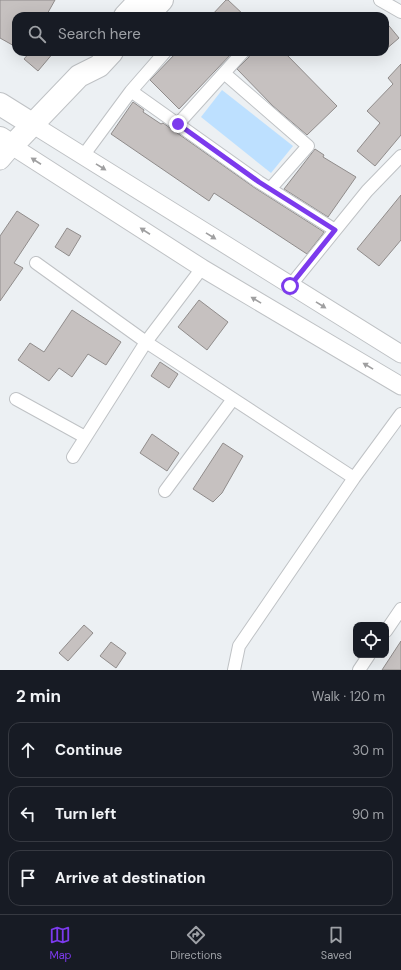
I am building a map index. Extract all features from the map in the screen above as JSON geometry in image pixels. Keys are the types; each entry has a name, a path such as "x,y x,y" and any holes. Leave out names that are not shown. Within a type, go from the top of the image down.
{"highway":[{"path":"129,12 140,0"},
{"path":"151,12 162,0"},
{"path":"79,76 88,56"},
{"path":"4,148 32,124 79,76 99,66 108,56"},
{"path":"0,104 32,124"}],"main road":[{"path":"32,124 401,354"},
{"path":"4,148 401,386"}],"street":[{"path":"380,0 401,12"},
{"path":"83,156 131,91 162,56"},
{"path":"178,124 240,56"},
{"path":"224,73 308,146 270,189"},
{"path":"131,91 270,189 335,230"},
{"path":"290,286 367,191 401,156"},
{"path":"36,263 146,342 354,478"},
{"path":"73,457 146,342 202,268"},
{"path":"16,399 85,437"},
{"path":"166,491 233,399"},
{"path":"234,670 239,646 354,478 401,414"},
{"path":"389,627 401,609"},
{"path":"359,670 367,658"}],"shaded area":[{"path":"222,90 293,146 271,173 201,117"}],"building":[{"path":"0,0 55,0 48,12 12,12 12,45 0,38"},
{"path":"226,0 228,0 241,12 215,12"},
{"path":"389,26 399,38 389,47"},
{"path":"27,56 51,56 38,71 24,59"},
{"path":"173,56 229,56 179,109 150,80"},
{"path":"288,56 337,106 307,135 273,106 237,69 249,57"},
{"path":"401,64 401,135 375,166 357,151 380,123 367,111 393,84 388,78"},
{"path":"133,102 144,110 143,112 161,124 163,123 255,188 324,232 322,235 307,254 214,193 209,201 111,134"},
{"path":"315,149 324,155 323,157 356,177 328,217 284,189"},
{"path":"401,195 401,240 379,266 357,249"},
{"path":"17,211 39,225 14,263 23,268 0,301 0,236"},
{"path":"67,228 81,236 69,256 55,247"},
{"path":"199,300 228,322 207,350 178,327"},
{"path":"72,310 121,342 106,365 88,354 72,377 59,368 49,381 18,360 30,343 44,352"},
{"path":"160,362 178,374 169,388 151,376"},
{"path":"152,434 179,453 167,471 140,453"},
{"path":"223,443 243,456 222,493 213,502 193,489"},
{"path":"84,625 93,633 68,661 59,653"},
{"path":"401,641 401,670 382,670"},
{"path":"111,642 126,653 116,668 100,656"}],"route":[{"path":"178,124 259,182 335,230 290,286"}]}
